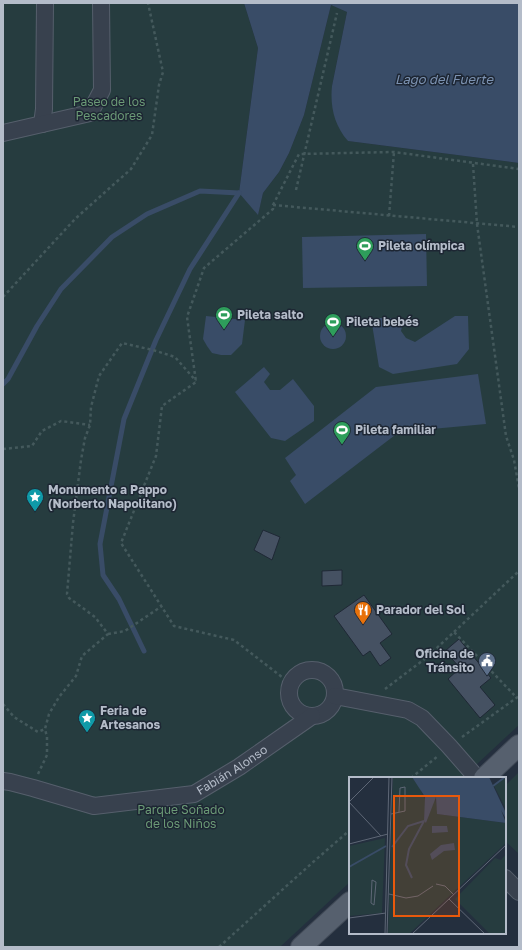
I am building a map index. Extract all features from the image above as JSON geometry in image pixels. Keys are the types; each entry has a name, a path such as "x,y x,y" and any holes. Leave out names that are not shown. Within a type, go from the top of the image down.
{"main road":[{"path":"485,777 519,745"},
{"path":"301,947 349,903"}],"street":[{"path":"42,124 44,110 45,3"},
{"path":"3,133 90,113 102,90 101,3"},
{"path":"312,716 301,712 293,705 289,694 291,684 298,675 308,670 319,671 328,676 334,685 335,696 408,710 422,718 477,777"},
{"name":"Fabián Alonso","path":"3,781 94,806 194,794 239,767 312,716 322,713 331,706 335,696"},
{"path":"506,879 519,892"}],"path":[{"path":"3,297 75,219 131,169 152,135 159,85 163,72 148,3"},
{"path":"296,190 337,13"},
{"path":"389,216 394,152"},
{"path":"196,382 187,317 204,268 273,209 299,154 394,152 519,169"},
{"path":"474,164 477,224 506,436 514,460 519,488"},
{"path":"274,205 519,227"},
{"path":"108,634 95,617 69,598 67,594 70,546 81,460 85,438 90,425 91,407 99,376 122,343 175,357 196,382"},
{"path":"196,382 162,406 156,456 121,543 174,626 234,640 291,684"},
{"path":"3,449 32,446 42,432 61,421 90,425"},
{"path":"368,703 426,658 519,571"},
{"path":"32,788 47,755 47,737 45,729 49,714 59,697 76,676 82,656 108,634 125,631 162,606"},
{"path":"412,777 449,746 518,697 454,632"},
{"path":"3,704 14,717 38,732 45,729"},
{"path":"219,947 349,831"}],"green space":[{"path":"3,3 244,3 258,48 239,193 258,214 263,193 279,172 289,153 304,115 331,5 347,12 332,86 332,104 348,141 519,163 519,725 463,777 349,777 349,883 280,947 3,947"},
{"path":"519,772 519,854 506,842 506,785"}],"water":[{"name":"Lago del Fuerte","path":"244,3 519,3 519,163 348,141 336,122 332,108 332,86 347,12 331,5 304,115 289,153 279,172 263,193 258,215 239,193 258,48"},
{"name":"Pileta olímpica","path":"426,234 427,286 303,288 302,237"},
{"name":"Pileta salto","path":"206,316 245,320 242,344 231,355 212,353 207,346 203,339"},
{"path":"455,316 468,316 469,349 457,364 393,374 379,367 371,318 404,318 401,331 406,338 415,342"},
{"name":"Pileta bebés","path":"333,323 342,327 346,336 342,345 333,349 324,345 320,336 324,327"},
{"path":"264,367 270,374 264,382 270,390 280,390 293,379 314,406 314,421 285,441 271,438 235,392"},
{"name":"Pileta familiar","path":"478,374 486,424 399,432 305,504 290,481 296,475 285,458 376,387"}],"building":[{"path":"263,530 280,537 272,560 254,550"},
{"path":"342,570 342,585 322,586 322,571"},
{"name":"Parador del Sol","path":"364,595 392,634 380,643 391,658 380,666 370,651 363,656 334,616"},
{"path":"459,639 491,678 480,687 495,705 480,718 448,679 460,668 445,651"}],"waterway":[{"path":"3,384 8,379 37,326 61,289 112,237 147,214 200,191 239,193"},
{"path":"144,651 119,599 103,575 100,544 124,419 156,340 190,269 239,193"}],"place":[{"name":"Pileta olímpica","path":"365,261"},
{"name":"Pileta salto","path":"224,330"},
{"name":"Pileta bebés","path":"333,337"},
{"name":"Pileta familiar","path":"342,445"},
{"name":"Monumento a Pappo (Norberto Napolitano)","path":"35,512"},
{"name":"Parador del Sol","path":"363,625"},
{"name":"Oficina de Tránsito","path":"487,676"},
{"name":"Feria de Artesanos","path":"87,733"}],"park label":[{"name":"Paseo de los Pescadores","path":"109,109"},
{"name":"Parque Soñado de los Niños","path":"181,817"}]}
